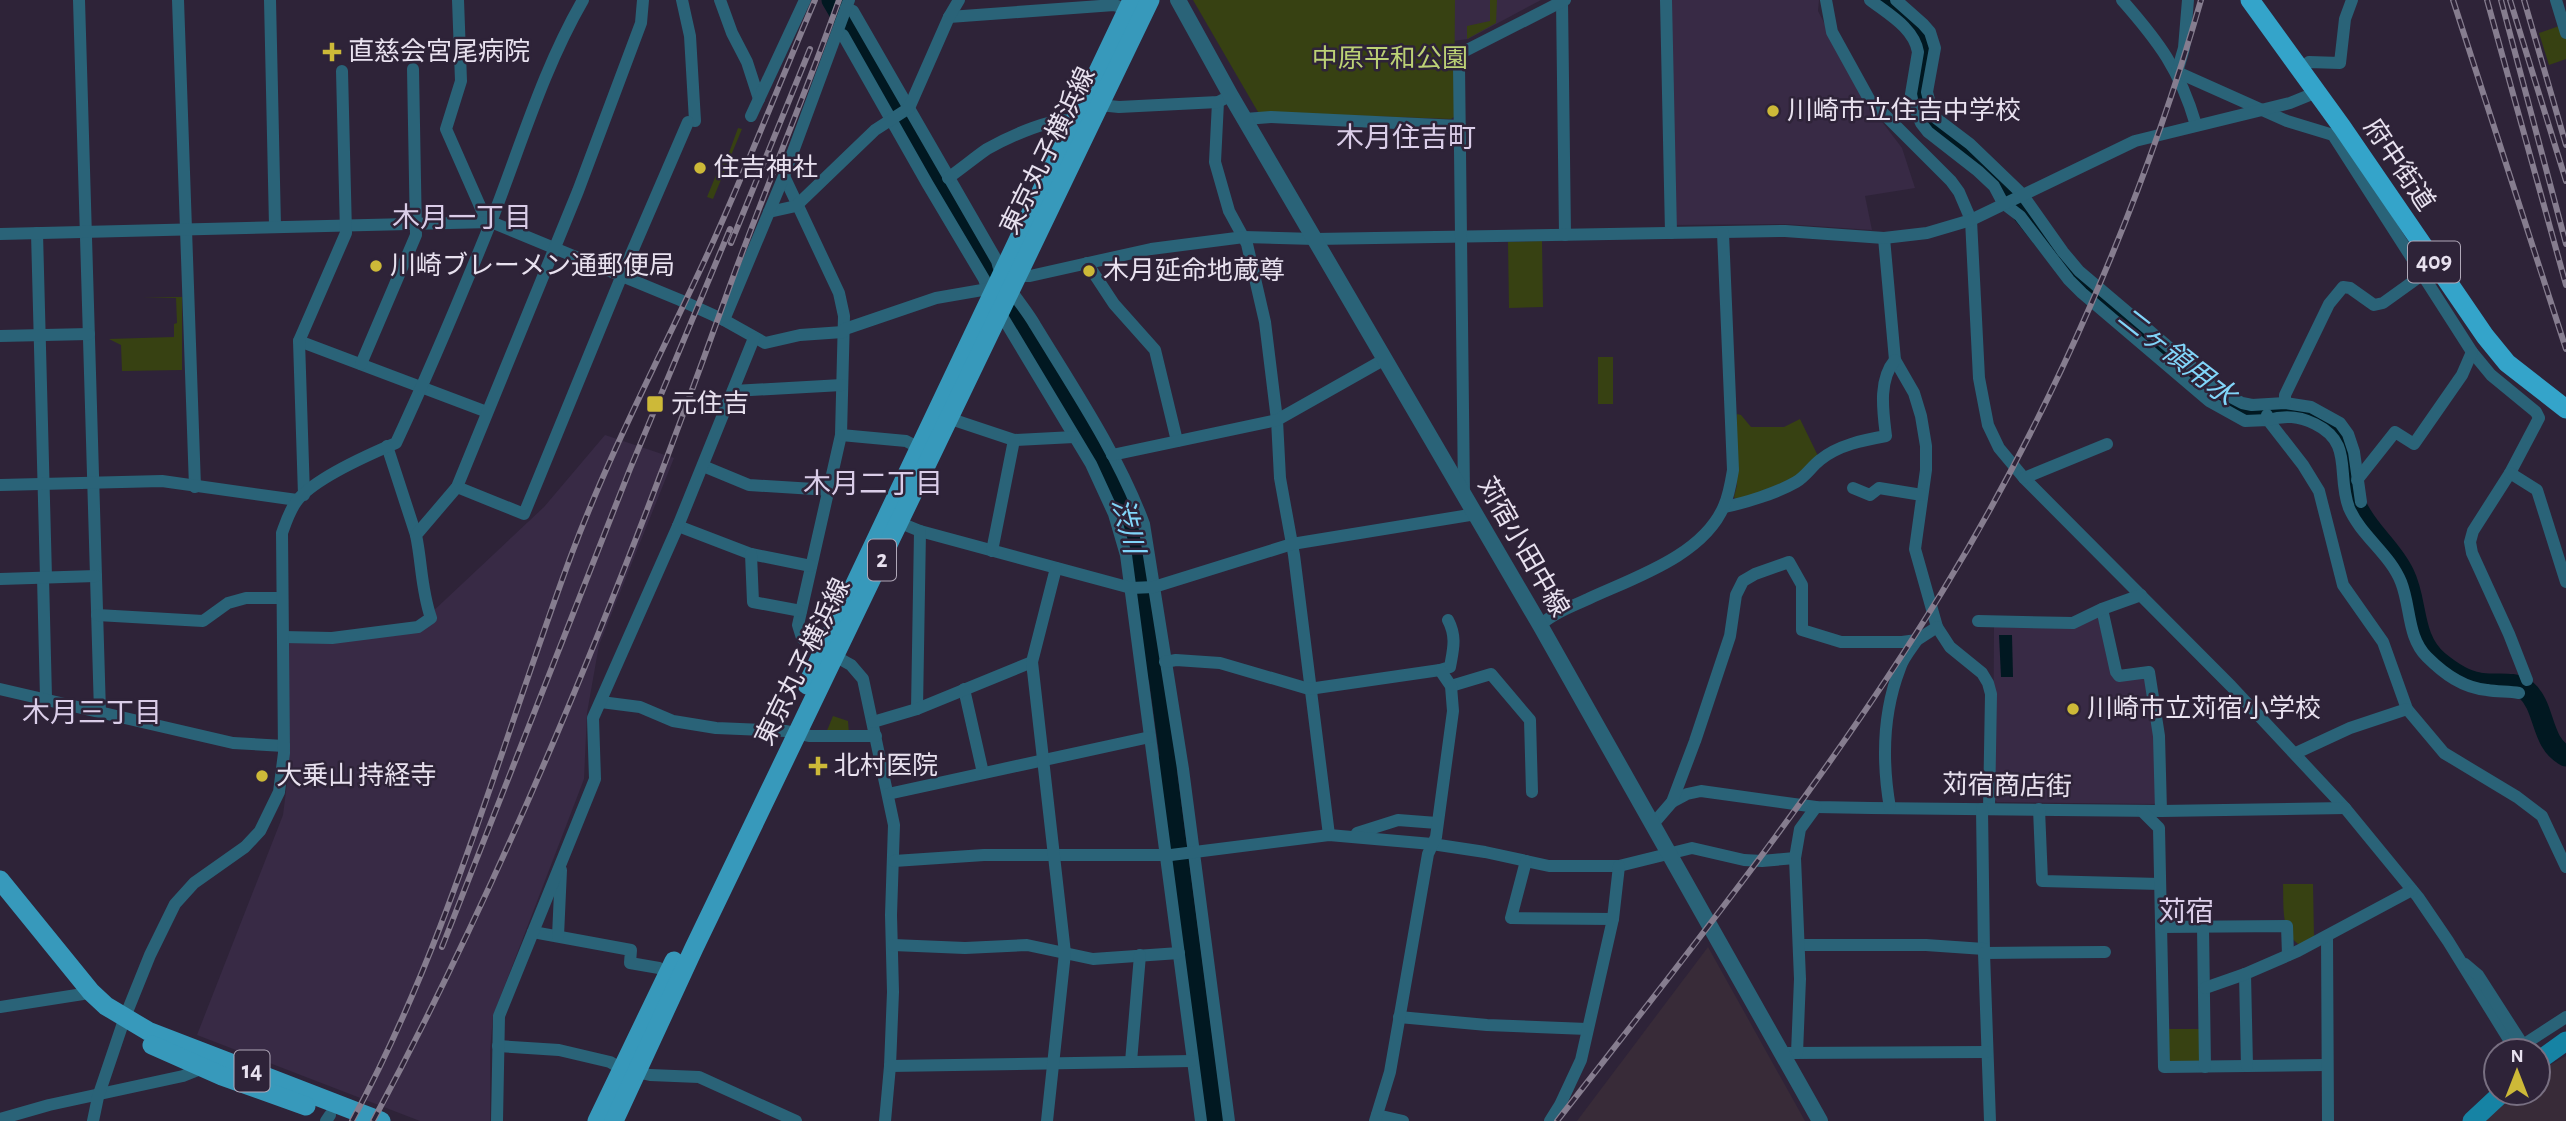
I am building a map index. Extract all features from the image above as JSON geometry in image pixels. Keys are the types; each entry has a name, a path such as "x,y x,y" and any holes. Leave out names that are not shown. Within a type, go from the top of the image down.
{"highway":[{"name":"府中街道","path":"2250,0 2317,92 2337,131 2485,336 2507,363 2566,409"}],"main road":[{"name":"東京丸子横浜線","path":"1082,123 1099,106 1138,6"},
{"name":"東京丸子横浜線","path":"597,1121 629,1070 1138,6"},
{"name":"東京丸子横浜線","path":"614,1121 629,1070 669,972 791,732"},
{"name":"14","path":"0,880 90,992 144,1041 203,1068 334,1119"},
{"name":"14","path":"0,891 83,994 124,1022 381,1121"},
{"path":"2472,1121 2487,1107"}],"street":[{"path":"79,0 100,712"},
{"path":"178,0 195,487"},
{"path":"270,0 275,226"},
{"path":"458,0 461,81 446,129 482,213 491,222"},
{"path":"93,1121 99,1094 124,1022 150,955 175,904 194,883 245,847 260,831 279,792 284,746 282,533 288,516 300,498 371,452 396,443 491,222 560,41 583,0"},
{"path":"416,535 457,487 556,248 640,23 643,0"},
{"path":"457,487 524,514 622,275 691,121 690,36 682,0"},
{"path":"720,0 732,33 747,62 759,99"},
{"path":"751,116 806,0"},
{"path":"769,212 796,206 874,130 909,108 959,0"},
{"name":"苅宿小田中線","path":"1178,0 1224,99 1245,118 1476,514 1668,853 1789,1053 1820,1121"},
{"path":"1666,0 1671,233"},
{"path":"1826,0 1832,32 1869,99 1951,181 1959,192 1970,220 1978,366 1991,436 2024,478 2295,753 2345,808 2412,890 2507,1037"},
{"path":"1870,0 1902,25 1917,45 1911,94 1927,132 1994,186 2003,203 2020,216 2075,286 2194,390 2245,421 2293,416 2308,420 2331,432 2342,456 2349,507 2359,526 2396,570 2415,639 2425,656 2458,682 2469,687 2519,693"},
{"path":"1896,0 1930,32 1935,48 1927,92 1931,111 1937,119 1970,144 2022,194 2063,253 2079,271 2210,383 2242,403 2285,403 2311,407 2340,422 2354,452 2361,502"},
{"path":"2122,0 2151,33 2177,72 2196,125"},
{"path":"2177,72 2184,47 2188,0"},
{"path":"2300,69 2309,62 2340,63 2345,19 2351,0"},
{"path":"2557,0 2566,33"},
{"path":"1464,495 1459,65 1463,52 1564,1 1565,235"},
{"path":"724,320 784,176 848,5 997,261 1001,290 1114,514 1126,555 1131,588 1201,1121"},
{"path":"949,17 1114,5 1138,6"},
{"path":"838,32 843,35 984,279 1028,312 1132,491 1144,524 1183,769 1190,852 1229,1121"},
{"path":"361,364 416,235 413,69"},
{"path":"300,498 299,341 346,233 342,71"},
{"path":"2177,72 2287,121 2337,131 2472,352 2491,375 2536,412 2539,418 2529,440 2473,531 2470,542 2472,553 2527,680"},
{"path":"0,234 491,222 724,320 765,343 800,335 843,332 845,329 936,298 1001,290 1030,276 1087,263 1152,249 1244,237 1315,239 1785,231 1884,238 1927,233 1970,220 2135,141 2290,103 2317,92"},
{"path":"1099,106 1119,107 1224,99 1214,162 1229,211 1244,237 1265,322 1277,420 1280,478 1292,544 1329,835"},
{"path":"1245,118 1461,127"},
{"path":"948,178 986,150 1011,138 1059,120 1082,123"},
{"path":"784,176 839,293 844,316 841,435 798,625 802,638 851,665 863,679 894,825 890,1066 884,1121"},
{"path":"37,233 44,484 46,698"},
{"path":"1540,625 1580,602 1648,572 1687,550 1706,534 1724,507 1733,470 1723,233"},
{"path":"1884,238 1895,360 1914,393 1922,416 1926,446 1915,549 1937,627 1950,647 1982,673 1991,694 1984,951 1990,1121"},
{"path":"1087,263 1114,304 1155,350 1177,440"},
{"path":"2285,403 2285,395 2329,304 2343,287 2350,288 2374,305 2382,303 2423,275"},
{"path":"0,336 89,334"},
{"path":"497,1121 499,1016 595,779 593,718 678,526 754,338"},
{"path":"299,341 487,412"},
{"path":"2357,480 2395,432 2414,444 2462,375 2472,352"},
{"path":"1112,455 1277,420 1385,359"},
{"path":"1724,507 1741,504 1797,482 1822,458 1840,448 1886,436 1884,388 1889,367 1895,360"},
{"path":"733,391 842,385"},
{"path":"2265,404 2268,420 2303,465 2319,491 2343,585 2383,642 2407,709 2444,753 2517,797 2542,817 2566,867"},
{"path":"942,415 1014,440 1074,438"},
{"path":"841,435 906,440 925,451"},
{"path":"992,551 1014,440"},
{"path":"2024,478 2107,444"},
{"path":"283,637 344,636 418,626 430,618 423,596 422,565 416,535 387,446"},
{"path":"703,466 749,485 830,490"},
{"path":"2510,473 2537,490 2566,582"},
{"path":"0,485 162,481 300,498"},
{"path":"1853,488 1870,495 1879,488 1922,495"},
{"path":"893,520 920,531 1131,588 1154,587 1292,544 1476,514"},
{"path":"678,526 751,554 811,566"},
{"path":"917,709 920,531"},
{"path":"751,554 753,602 801,611"},
{"path":"1653,824 1672,802 1716,683 1730,636 1736,595 1743,581 1790,562 1802,585 1802,629 1841,642 1917,640"},
{"path":"1046,1121 1065,953 1032,662 1056,568"},
{"path":"0,579 96,576"},
{"path":"1978,621 2073,622 2141,596"},
{"path":"97,615 203,621 228,603 246,598 282,598"},
{"path":"2102,609 2119,676 2150,672 2159,736 2161,811"},
{"path":"1165,662 1176,660 1220,663 1309,689 1440,670 1450,667 1454,652 1454,639 1448,620"},
{"path":"1890,808 1885,784 1885,732 1900,666 1917,640 1937,627"},
{"path":"873,722 917,709 1032,662"},
{"path":"1402,1121 1376,1118 1390,1072 1407,969 1432,844 1436,837 1453,711 1451,686 1440,670"},
{"path":"1451,686 1491,674 1530,720 1532,792"},
{"path":"0,689 233,743 284,746"},
{"path":"964,689 983,774"},
{"path":"601,702 640,707 685,724 748,731 791,732 810,736 876,736"},
{"path":"2295,753 2350,728 2407,709"},
{"path":"888,794 1150,737"},
{"name":"苅宿商店街","path":"1672,802 1687,794 1701,791 1816,807 2142,811 2345,808"},
{"path":"1816,807 1800,829 1795,858 1799,944 1789,1053 1987,1052"},
{"path":"2039,809 2042,881 2160,884"},
{"path":"2142,811 2159,828 2164,1066 2327,1065"},
{"path":"1354,837 1357,833 1398,820 1437,823"},
{"path":"894,861 984,855 1168,855 1329,835 1432,844 1549,866 1619,866 1692,848 1744,860 1795,858"},
{"path":"558,936 561,860"},
{"path":"1526,861 1511,918 1613,919"},
{"path":"1550,1121 1581,1060 1613,919 1619,866"},
{"path":"2204,988 2288,955 2412,890"},
{"path":"2203,926 2206,1067"},
{"path":"2161,927 2287,926 2288,955"},
{"path":"533,932 631,950 630,963 669,972"},
{"path":"2327,936 2328,1121"},
{"path":"893,944 965,947 1027,945 1093,959 1179,953"},
{"path":"1799,944 1926,945 1984,951 2105,952"},
{"path":"1131,1062 1140,956"},
{"path":"2459,960 2478,975 2523,1045 2566,1017"},
{"path":"2245,974 2247,1066"},
{"path":"0,1007 83,994"},
{"path":"1399,1017 1487,1025 1587,1029"},
{"path":"498,1046 559,1050 650,1075 699,1077 796,1121"},
{"path":"890,1066 1192,1061"},
{"path":"0,1119 183,1076 203,1068"}],"shaded area":[{"path":"1416,0 1541,0 1468,39 1453,41"},
{"name":"川崎市立住吉中学校","path":"1670,0 1819,0 1818,11 1861,94 1902,148 1915,188 1865,196 1872,230 1784,224 1673,225"},
{"path":"605,435 674,458 599,645 587,713 584,779 493,1016 490,1121 420,1121 197,1035 283,815 288,775 287,643 415,631 544,507"},
{"name":"川崎市立苅宿小学校","path":"2097,614 2112,673 2144,676 2155,739 2157,802 1997,802 1993,798 1994,626"},
{"path":"1708,947 1805,1121 1577,1121"},
{"path":"2566,1056 2566,1121 2485,1121 2499,1107 2552,1107 2552,1064"}],"green space":[{"name":"中原平和公園","path":"1193,0 1455,0 1454,117 1258,112"},
{"path":"1490,0 1497,0 1496,23 1467,39 1467,26 1490,21"},
{"path":"2562,25 2566,33 2566,59 2549,65 2539,33"},
{"path":"738,128 742,129 713,199 707,197 721,163 726,161"},
{"path":"1542,241 1543,307 1509,308 1508,242"},
{"path":"143,297 182,297 182,370 122,371 121,345 109,339 174,337 174,324 177,323 176,298"},
{"path":"1598,357 1613,357 1613,404 1598,404"},
{"path":"1737,414 1751,427 1784,427 1800,419 1819,458 1797,476 1739,502 1734,497 1737,485"},
{"path":"833,716 848,721 849,734 826,733"},
{"path":"2283,884 2313,884 2314,937 2300,945 2286,926"},
{"path":"2167,1029 2201,1029 2199,1063 2168,1061"}],"water":[{"path":"1999,635 2012,635 2013,677 2001,677"}],"waterway":[{"name":"渋川","path":"832,0 1113,477 1131,523 1148,623 1152,668 1159,676 1170,756 1166,768 1213,1121"},
{"name":"二ヶ領用水","path":"1881,0 1912,24 1925,42 1927,51 1919,98 1928,123 1989,173 2079,281 2229,405 2246,412 2294,411 2320,418 2334,428 2346,451 2356,505 2404,574 2419,631 2429,652 2447,668 2468,680 2485,684 2515,685 2526,690 2537,706 2552,743 2566,756"}],"railway":[{"path":"352,1121 386,1053 446,913 587,514 722,222 815,0"},
{"path":"373,1121 473,922 564,718 647,511 839,0"},
{"path":"1557,1121 1708,927 1853,729 1942,592 1982,523 2057,379 2123,229 2178,76 2201,0"},
{"path":"2453,0 2566,349"},
{"path":"2487,0 2566,285"},
{"path":"2501,0 2566,244"},
{"path":"2510,0 2566,181"},
{"path":"2524,0 2566,145"},
{"path":"731,243 810,49"},
{"path":"442,947 630,469 730,229"}],"place":[{"name":"直慈会宮尾病院","path":"332,52"},
{"name":"川崎市立住吉中学校","path":"1773,111"},
{"name":"住吉神社","path":"700,168"},
{"name":"川崎ブレーメン通郵便局","path":"376,266"},
{"name":"木月延命地蔵尊","path":"1089,271"},
{"name":"元住吉","path":"655,404"},
{"name":"川崎市立苅宿小学校","path":"2073,709"},
{"name":"北村医院","path":"818,766"},
{"name":"大乗山 持経寺","path":"262,776"}],"district":[{"name":"木月住吉町","path":"1406,139"},
{"name":"木月一丁目","path":"462,219"},
{"name":"木月二丁目","path":"873,485"},
{"name":"木月三丁目","path":"92,714"},
{"name":"苅宿","path":"2186,913"}]}
